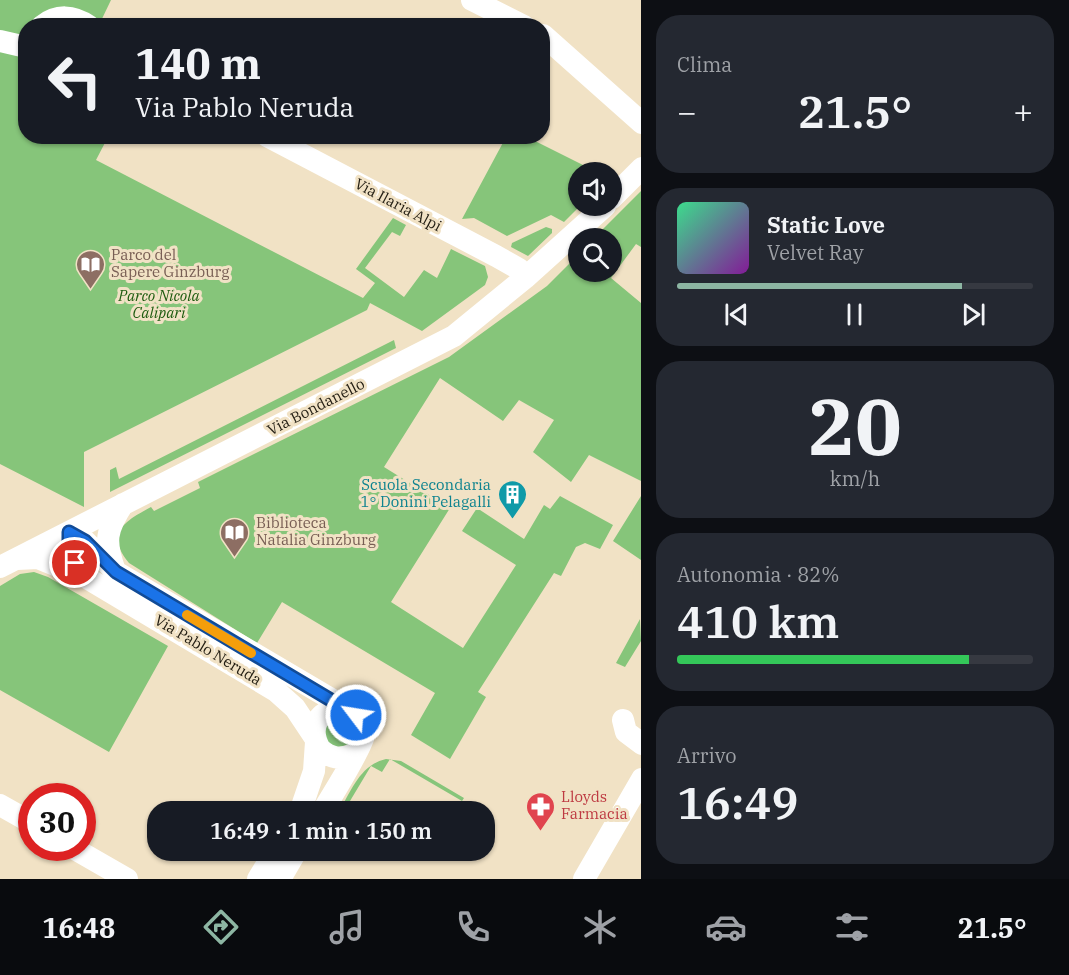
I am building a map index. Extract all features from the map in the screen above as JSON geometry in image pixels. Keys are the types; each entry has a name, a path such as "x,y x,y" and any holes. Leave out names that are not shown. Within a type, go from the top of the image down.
{"street":[{"path":"472,0 508,18"},
{"path":"56,18 72,18"},
{"path":"0,41 18,45"},
{"path":"550,41 641,122"},
{"name":"Via Ilaria Alpi","path":"282,144 496,256 519,269 525,278"},
{"path":"622,188 641,169"},
{"name":"Via Bondanello","path":"8,563 436,346 489,310 593,216"},
{"path":"116,572 107,537 112,522 123,504"},
{"name":"Via Pablo Neruda","path":"69,532 85,541 116,572 283,695 315,740"},
{"name":"Via Pablo Neruda","path":"69,532 71,554 87,578"},
{"name":"Via Pablo Neruda","path":"8,563 38,558 87,578 348,709"},
{"path":"304,801 314,771 316,723 326,712 340,708 348,709 356,715 364,727 363,741 327,801"},
{"path":"623,720 626,732 641,743"},
{"path":"315,740 320,749 333,757 355,753"},
{"path":"584,879 641,781"},
{"path":"0,805 18,815"},
{"path":"96,861 127,879"},
{"path":"258,879 269,861"},
{"path":"280,879 291,861"}],"green space":[{"path":"0,0 111,0 102,18 18,18 18,36 0,32"},
{"name":"Parco Nicola Calipari","path":"0,50 18,54 18,144 104,144 96,160 363,298 375,283 356,269 393,218 406,225 400,236 392,232 365,268 404,297 424,270 437,278 451,249 485,266 488,277 485,285 422,331 370,303 367,310 84,452 84,507 0,464"},
{"path":"502,144 541,144 577,162 568,162 568,216 570,216 564,222 551,215 507,236 474,218 462,219"},
{"path":"641,191 641,247 636,244 622,263 622,228 604,228 616,216 622,216 622,210"},
{"path":"546,227 552,229 552,233 528,256 511,247 512,243"},
{"path":"568,265 568,282 616,282 641,303 641,481 589,455 571,482 533,452 554,420 519,400 503,421 440,378 384,467 450,508 391,602 463,648 516,565 462,531 477,508 524,539 544,505 550,509 560,496 613,525 600,549 585,543 576,547 561,576 554,573 478,692 486,697 450,759 411,735 435,693 282,602 257,643 129,563 122,553 118,544 118,536 121,529 133,517 151,507 154,511 200,488 198,482 449,357 547,286"},
{"path":"394,340 396,348 110,492 110,470 116,467 119,479"},
{"path":"641,496 641,560 613,541"},
{"path":"34,572 48,577 168,646 109,752 0,690 0,586 20,574"},
{"path":"640,619 641,641 625,667 616,663"},
{"path":"333,716 353,723 352,744 330,749 322,728"},
{"path":"390,759 382,772 371,766 377,762"},
{"path":"391,760 401,761 464,798 462,801"},
{"path":"371,766 350,801 345,801 353,787"}],"slow traffic":[{"path":"187,615 251,653"}],"place":[{"name":"Parco del Sapere Ginzburg","path":"90,290"},
{"name":"Scuola Secondaria 1° Donini Pelagalli","path":"512,520"},
{"name":"Biblioteca Natalia Ginzburg","path":"235,558"},
{"name":"Lloyds Farmacia","path":"540,832"}],"route":[{"path":"75,563 71,554 69,532 85,541 116,572 356,715"}]}
